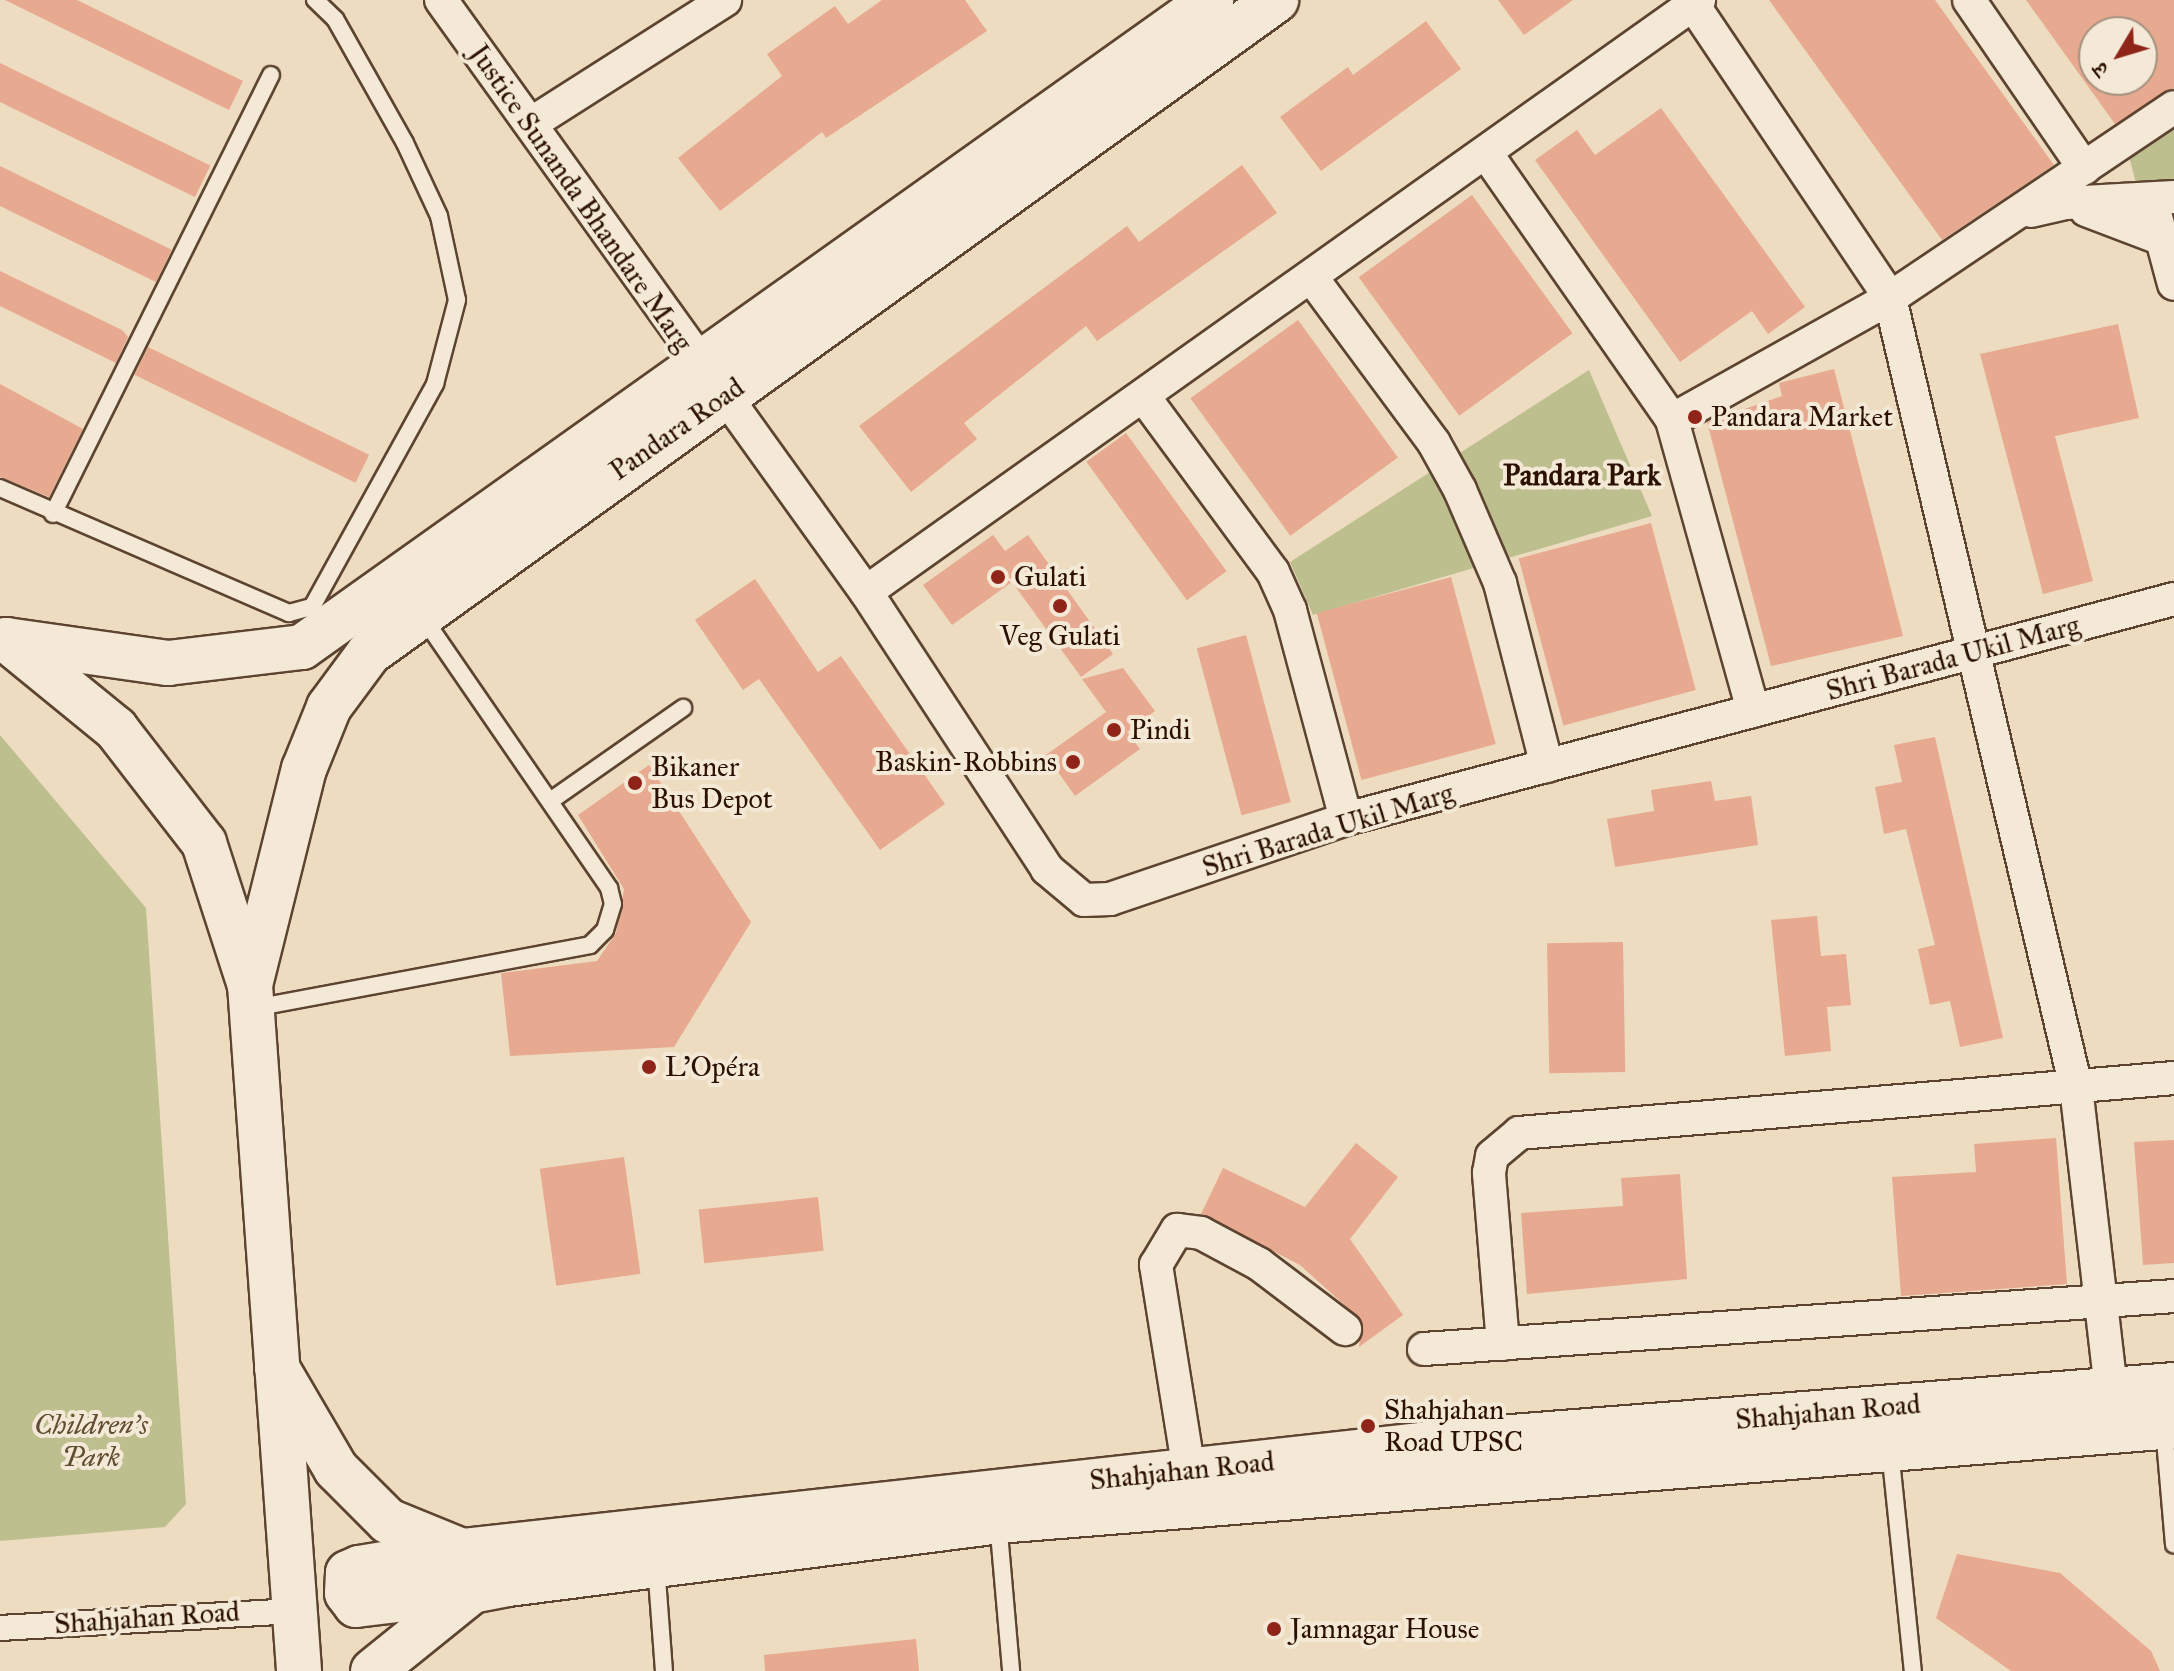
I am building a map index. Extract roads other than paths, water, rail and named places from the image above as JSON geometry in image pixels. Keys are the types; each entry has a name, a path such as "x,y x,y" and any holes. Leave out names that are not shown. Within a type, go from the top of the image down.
{"main road":[{"name":"Pandara Road","path":"251,997 304,769 329,707 369,653 423,617 710,380 1211,0"},
{"name":"Pandara Road","path":"3,638 168,663 302,647 710,380 1276,0"},
{"path":"3,638 116,729 204,843 251,997 299,1671"},
{"name":"Shahjahan Road","path":"277,1368 336,1469 388,1521 467,1571 656,1565 998,1521 2169,1426"},
{"name":"Shahjahan Road","path":"467,1571 1189,1471 1448,1442 2174,1385"},
{"path":"294,1593 467,1571"},
{"path":"373,1671 467,1571"}],"street":[{"name":"Justice Sunanda Bhandare Marg","path":"441,0 532,123 710,380"},
{"path":"532,123 725,0"},
{"path":"1969,0 2084,168"},
{"path":"866,592 1312,278 1694,1 1890,298 1976,651 2076,1087 2105,1301 2111,1390"},
{"path":"1672,420 1890,298 2174,107"},
{"path":"1486,153 1672,420 1753,711"},
{"path":"2012,216 2066,203 2163,200 2162,239 2174,284"},
{"path":"2066,203 2162,239"},
{"path":"1312,278 1434,443 1460,490 1500,583 1547,766"},
{"name":"Shri Barada Ukil Marg","path":"710,380 866,592 1047,869 1084,900 1110,899 1346,819 2174,599"},
{"path":"1144,397 1273,572 1290,610 1346,819"},
{"path":"1503,1344 1489,1173 1492,1156 1519,1133 2174,1078"},
{"path":"1189,1471 1156,1265 1177,1230 1201,1233 1259,1264 1345,1329"},
{"path":"1424,1349 2174,1296"},
{"name":"Shahjahan Road","path":"0,1628 294,1593"}],"lane":[{"path":"0,488 53,514 289,613 312,607 435,384 457,300 439,216 370,77 335,19 315,0"},
{"path":"53,514 271,75"},
{"path":"251,997 596,942 610,920 612,897 553,799 423,617"},
{"path":"553,799 683,708"},
{"path":"2169,1426 2174,1545"},
{"path":"1890,1449 1913,1671"},
{"path":"998,1521 1011,1671"},
{"path":"656,1565 664,1671"}],"place":[{"name":"Pandara Market","path":"1695,417"},
{"name":"Gulati","path":"998,577"},
{"name":"Veg Gulati","path":"1060,606"},
{"name":"Pindi","path":"1114,730"},
{"name":"Baskin-Robbins","path":"1073,762"},
{"name":"Bikaner Bus Depot","path":"635,783"},
{"name":"L'Opéra","path":"649,1067"},
{"name":"Shahjahan Road UPSC","path":"1368,1426"},
{"name":"Jamnagar House","path":"1274,1629"}],"district":[{"name":"Pandara Park","path":"1582,475"}],"park label":[{"name":"Children's Park","path":"91,1441"}]}
